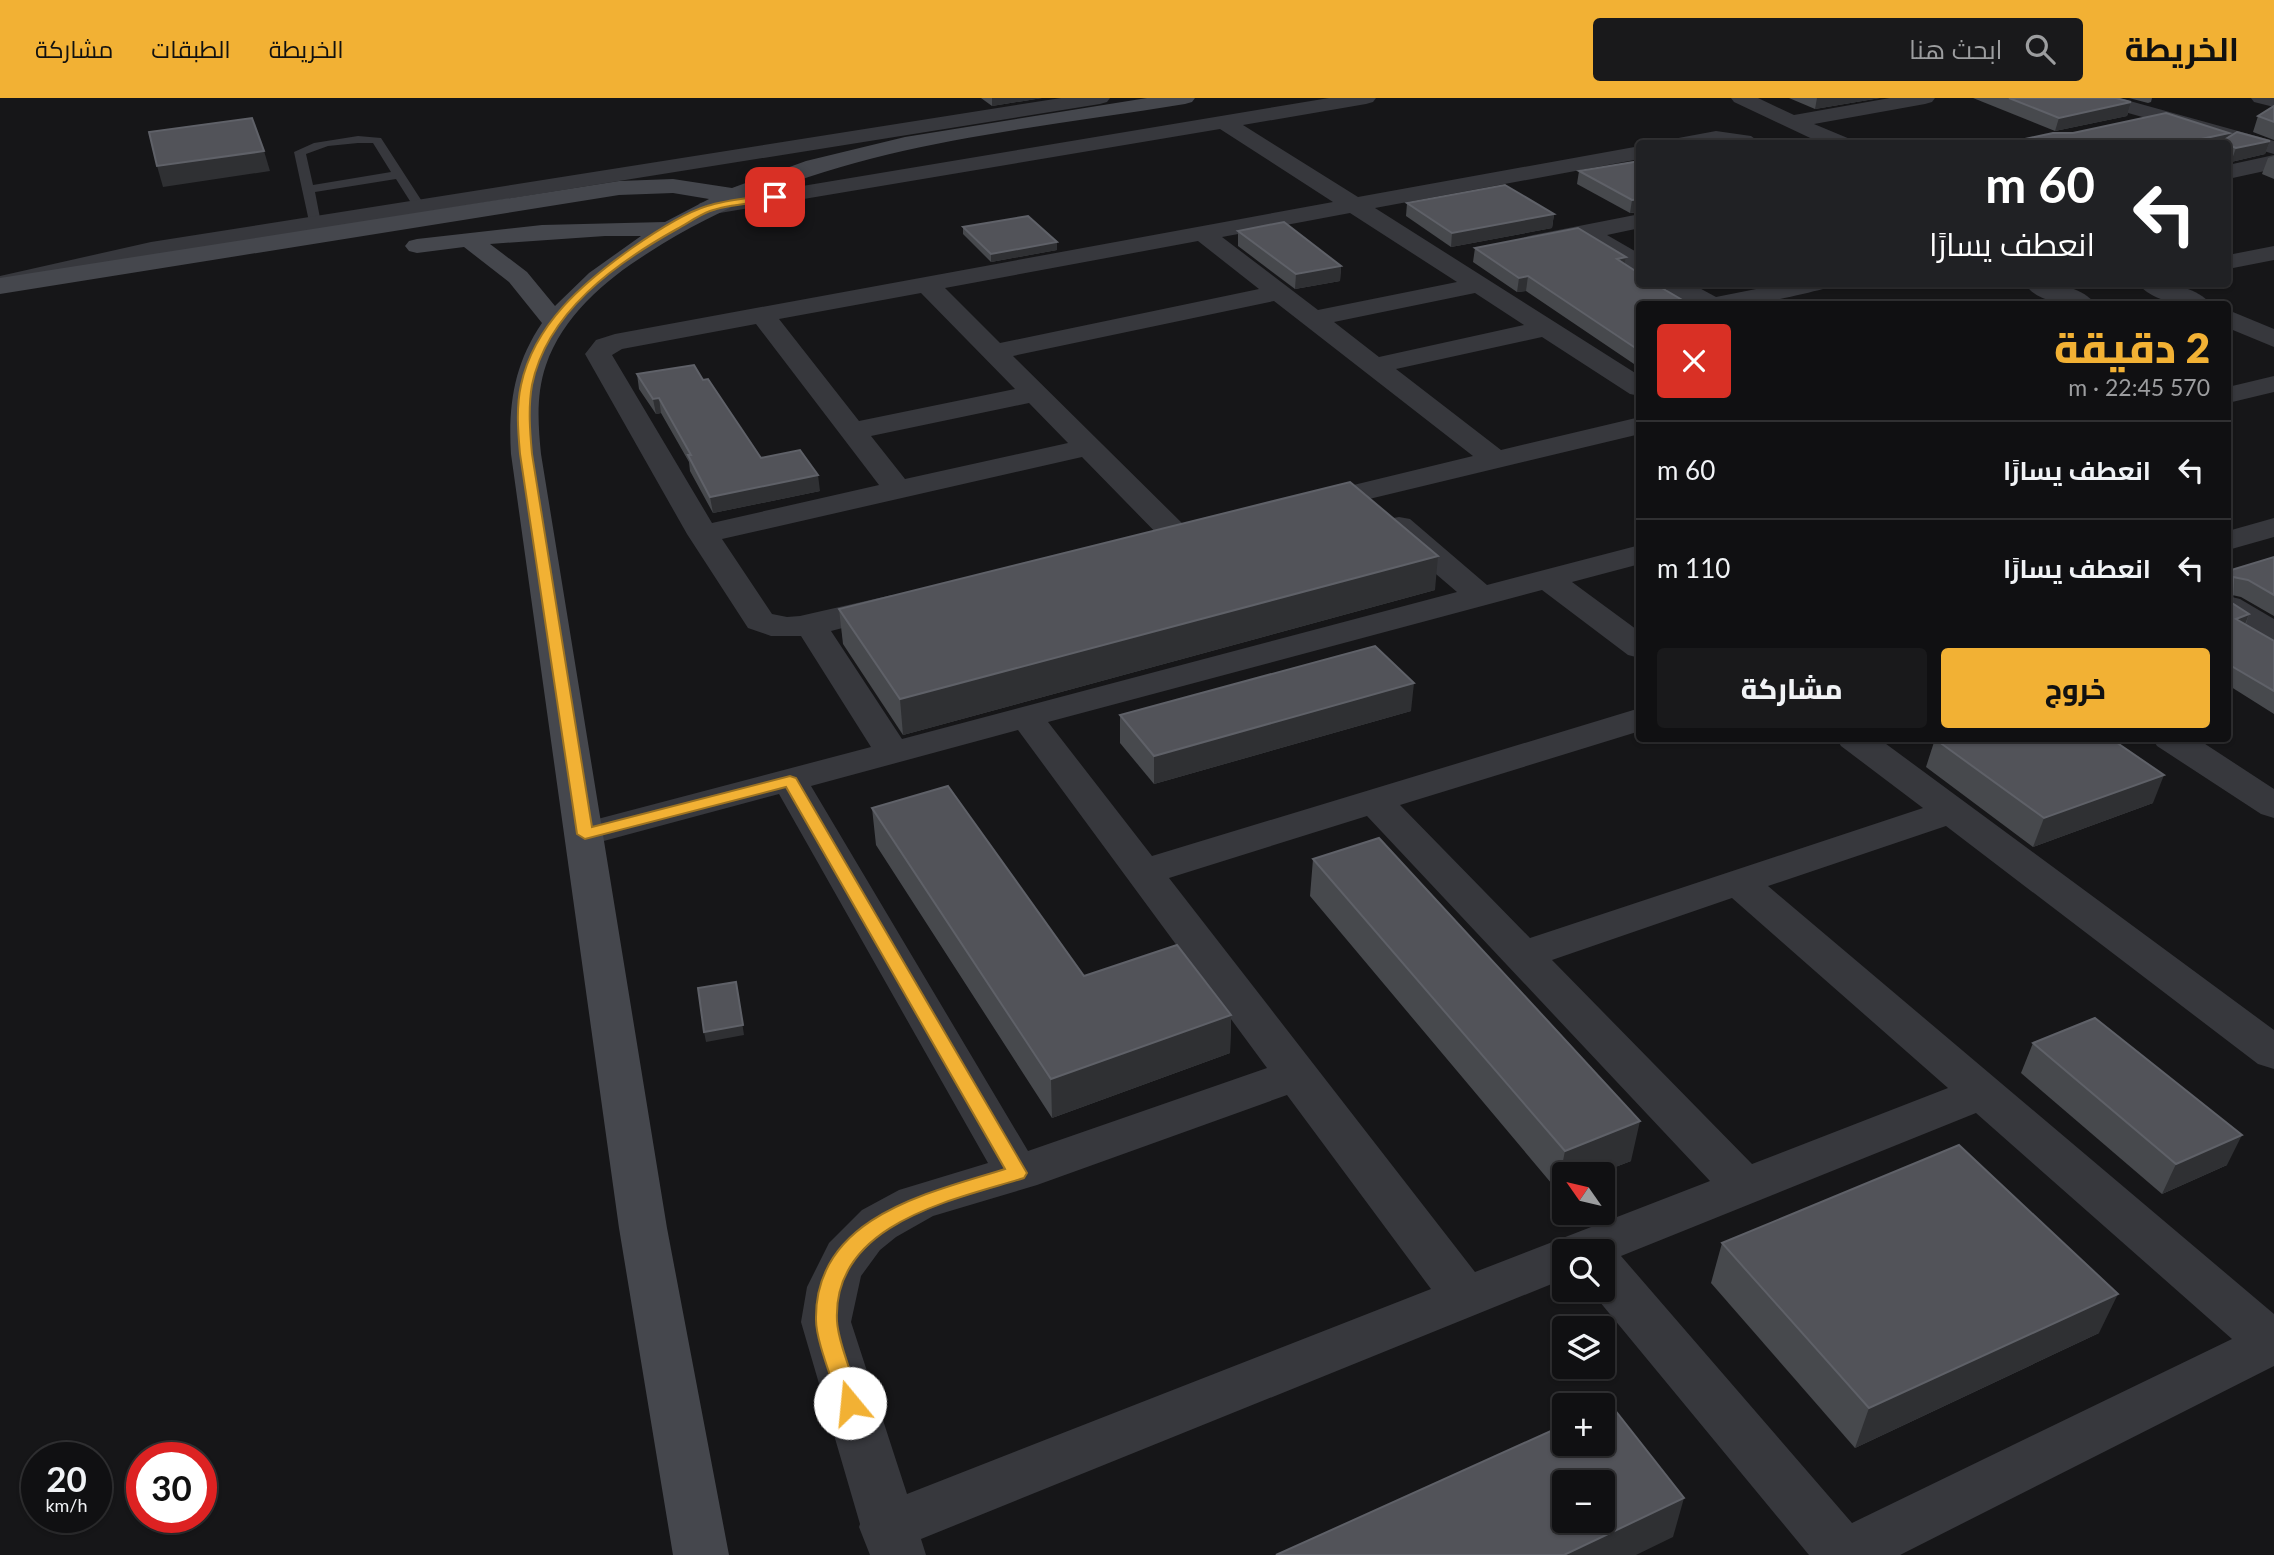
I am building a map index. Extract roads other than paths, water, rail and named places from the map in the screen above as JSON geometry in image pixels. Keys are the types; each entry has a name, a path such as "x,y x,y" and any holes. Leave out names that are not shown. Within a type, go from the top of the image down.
{"main road":[{"path":"701,1555 643,1228 526,454 523,420 527,384 539,350 555,322 598,276 667,229 771,180 968,126 1101,103 1207,107"},
{"path":"0,285 638,186 673,186 722,202"},
{"path":"395,223 416,232 416,246"},
{"path":"390,250 469,239 585,229 667,229"},
{"path":"469,239 518,277 555,322"},
{"path":"202,280 195,270 196,265 208,253"}],"street":[{"path":"722,202 1143,135 1207,107 1366,98"},
{"path":"1741,98 1833,140"},
{"path":"1793,121 1925,98"},
{"path":"2096,98 2274,148"},
{"path":"2261,98 2274,101"},
{"path":"935,103 968,126"},
{"path":"1207,107 1545,328 1634,380"},
{"path":"2125,125 2163,117"},
{"path":"0,285 151,249 419,206 968,126 1143,135"},
{"path":"1701,140 1721,136 1736,140"},
{"path":"919,598 783,629 773,628 760,621 703,534 598,354 601,348 615,342 1200,232 1632,158"},
{"path":"2231,171 2274,162"},
{"path":"1505,247 1636,222"},
{"path":"1200,232 1496,460"},
{"path":"1585,232 1636,262"},
{"path":"1438,259 1478,252"},
{"path":"2231,261 2274,253"},
{"path":"927,284 1088,447 1190,533 1149,543"},
{"path":"1313,319 1478,285"},
{"path":"1679,287 1705,301"},
{"path":"1732,301 1800,287"},
{"path":"2045,287 2075,301"},
{"path":"2158,287 2190,301"},
{"path":"994,352 1279,292"},
{"path":"762,314 898,489"},
{"path":"2231,319 2274,340"},
{"path":"1374,366 1545,328"},
{"path":"2231,374 2266,386"},
{"path":"2231,395 2266,386"},
{"path":"852,430 1035,393"},
{"path":"1282,511 1636,426"},
{"path":"703,534 1088,447"},
{"path":"1360,493 1481,596"},
{"path":"2231,540 2274,527"},
{"path":"585,834 1636,555"},
{"path":"1548,579 1636,645"},
{"path":"2231,608 2274,633"},
{"path":"810,624 893,753"},
{"path":"1026,717 1465,1297"},
{"path":"1144,872 1636,720"},
{"path":"1859,742 2274,1053"},
{"path":"2176,742 2274,806"},
{"path":"790,781 1017,1173"},
{"path":"1374,801 1745,1187"},
{"path":"1522,955 1951,811"},
{"path":"1615,1291 1844,1555 2273,1342 1738,882"},
{"path":"1297,1074 1017,1173 927,1201 893,1215 864,1235 842,1262 829,1291 826,1322 892,1541 1465,1297 1552,1267"},
{"path":"1615,1243 1745,1187 1984,1092"}],"lane":[{"path":"315,223 300,152 313,146 360,138 377,141 419,206"},
{"path":"308,189 397,175"}]}
